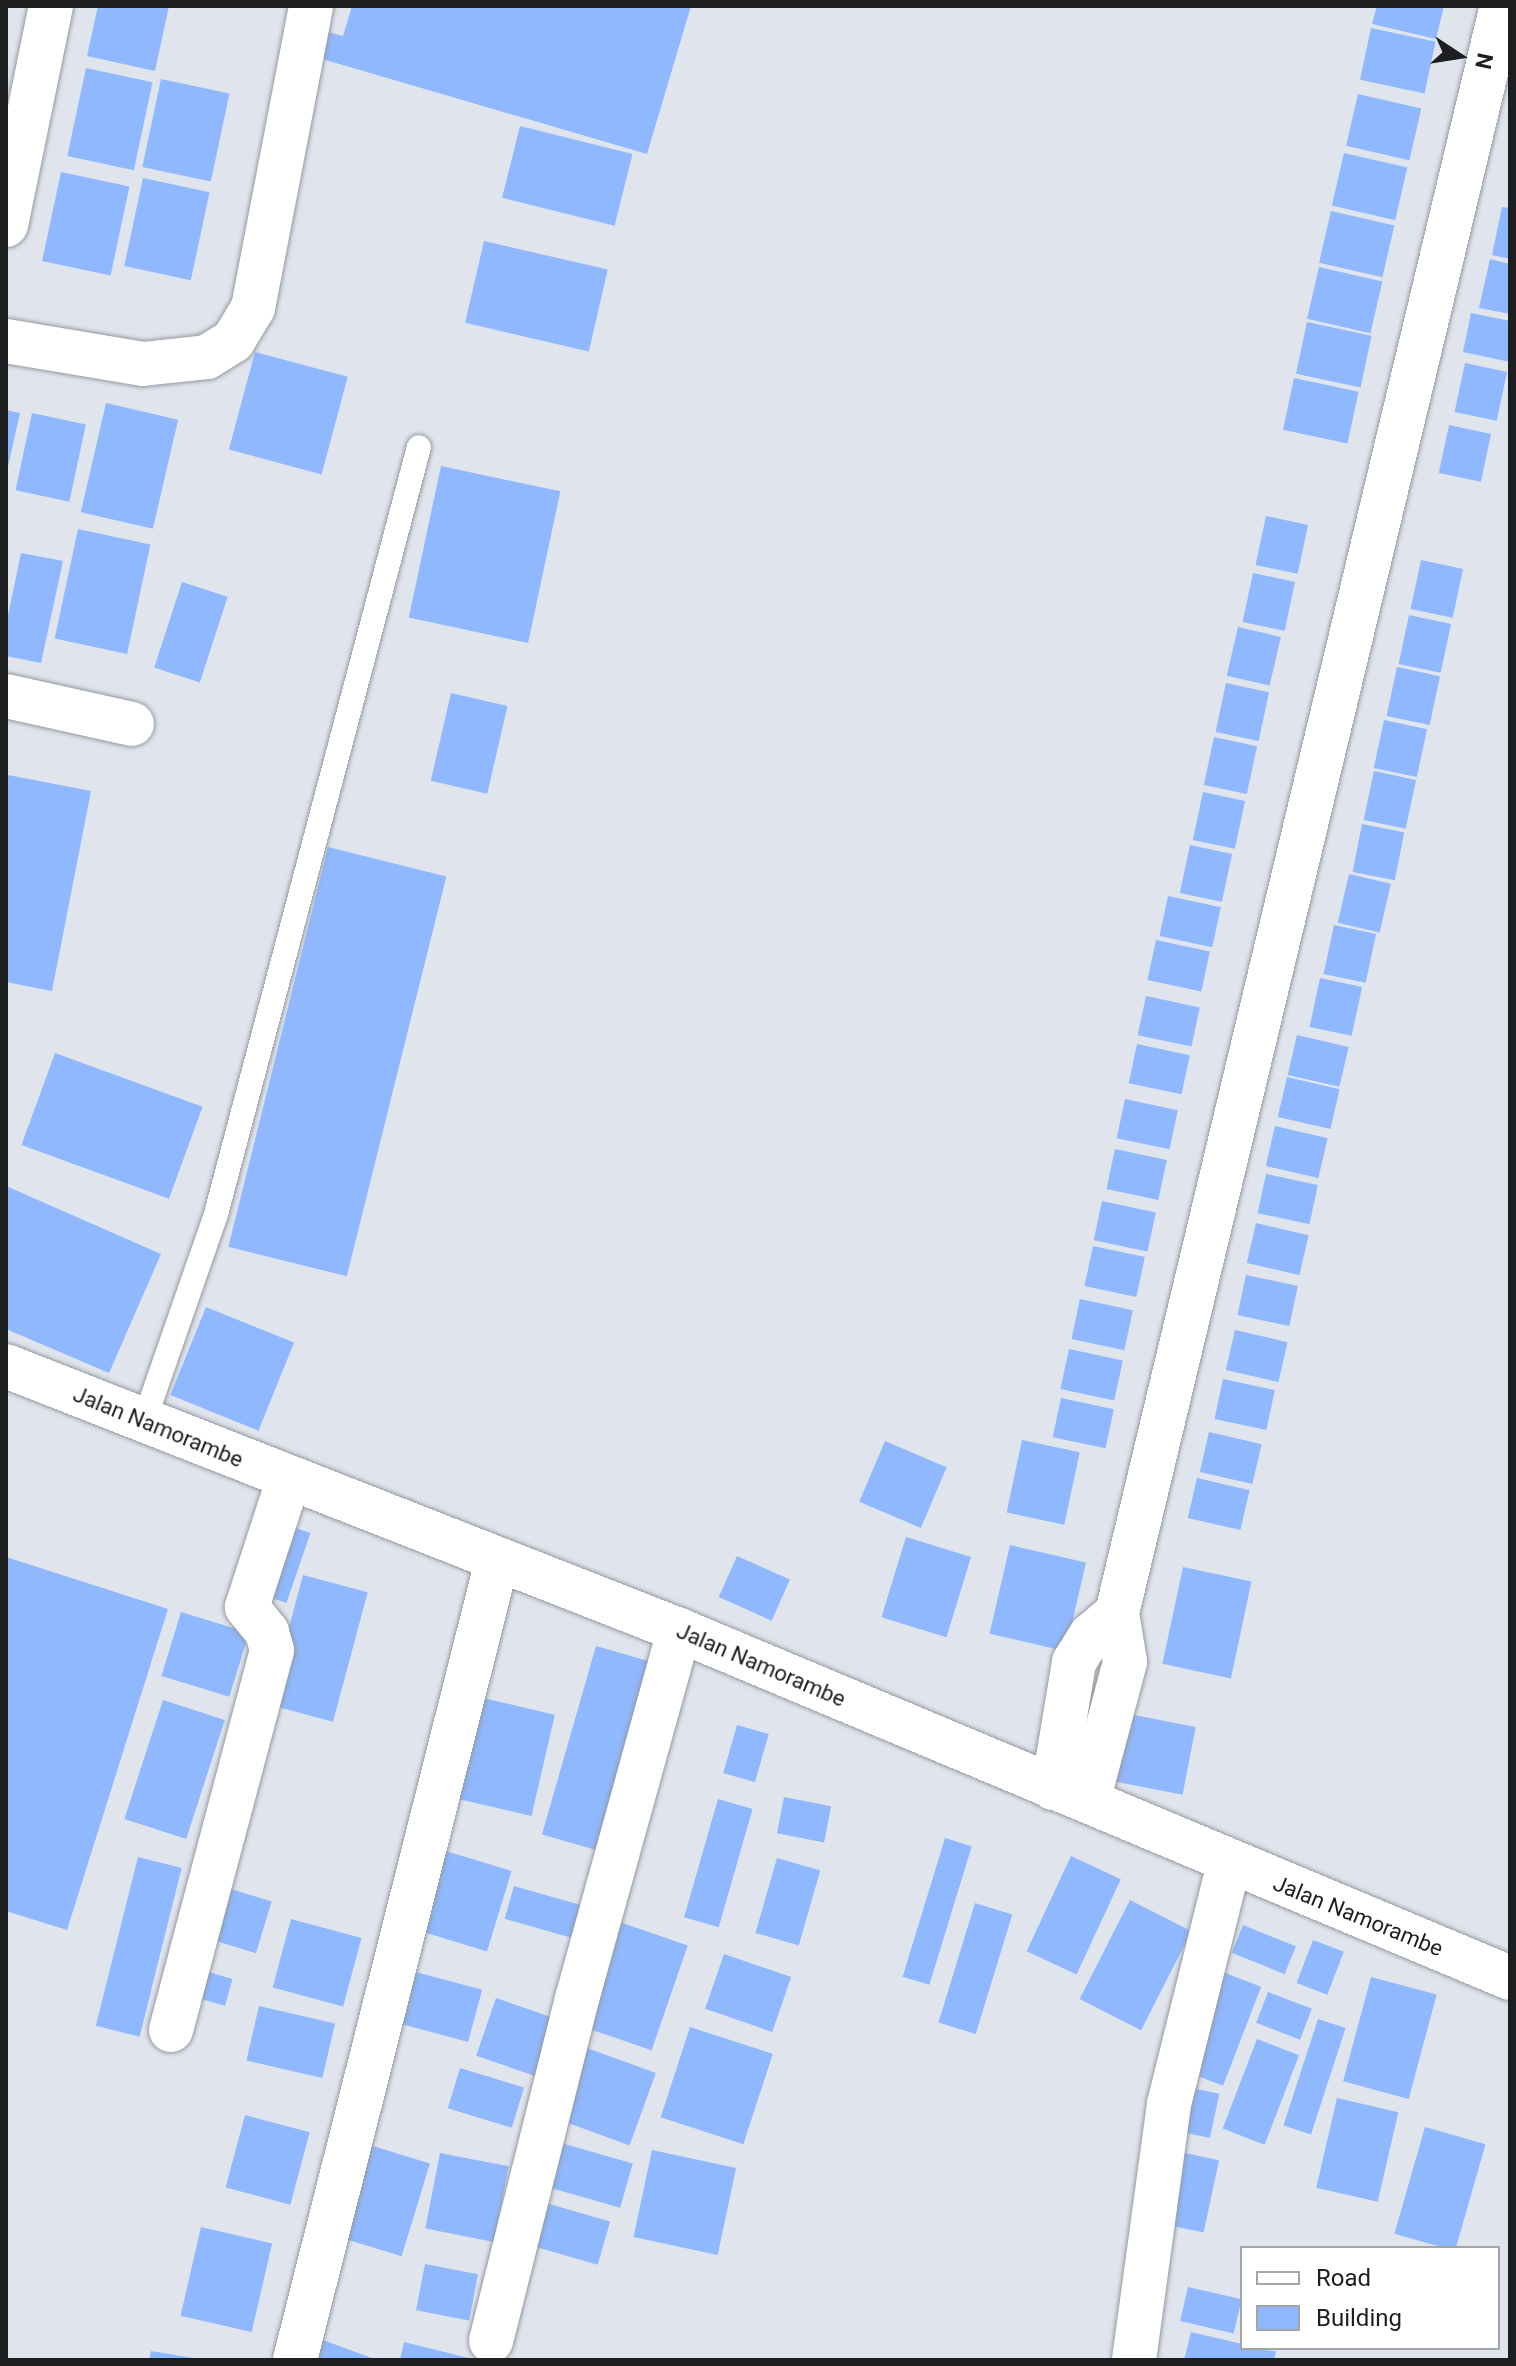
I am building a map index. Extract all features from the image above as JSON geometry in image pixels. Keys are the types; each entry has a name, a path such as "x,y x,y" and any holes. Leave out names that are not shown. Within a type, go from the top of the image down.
{"street":[{"path":"6,225 51,6"},
{"path":"6,341 143,364 207,357 233,341 253,308 311,6"},
{"path":"1070,1795 1074,1662 1091,1635 1117,1613 1502,6"},
{"path":"6,696 132,724"},
{"name":"Jalan Namorambe","path":"6,1366 679,1630 1229,1863 1510,1978"},
{"path":"171,2030 272,1650 267,1632 250,1614 248,1599 289,1478"},
{"path":"295,2360 497,1561"},
{"path":"491,2341 577,1999 679,1630"},
{"path":"1134,2360 1169,2104 1229,1863"}],"lane":[{"path":"144,1421 216,1214 419,447"}],"building":[{"path":"98,6 169,6 155,71 87,56"},
{"path":"352,6 691,6 647,154 319,58 327,32 343,36"},
{"path":"1377,6 1444,6 1436,39 1372,24"},
{"path":"1371,28 1436,42 1425,94 1360,80"},
{"path":"86,68 153,82 134,170 67,156"},
{"path":"161,79 229,94 211,182 142,167"},
{"path":"1358,94 1421,109 1409,160 1346,146"},
{"path":"520,126 633,154 615,226 502,198"},
{"path":"1344,153 1407,168 1395,220 1332,206"},
{"path":"61,172 129,187 111,276 42,261"},
{"path":"143,178 210,192 191,280 124,266"},
{"path":"1502,207 1510,208 1510,259 1492,255"},
{"path":"1331,211 1394,226 1382,277 1319,263"},
{"path":"484,241 608,270 589,351 465,323"},
{"path":"1490,259 1510,264 1510,314 1479,308"},
{"path":"1319,267 1382,282 1370,333 1307,319"},
{"path":"1471,313 1510,321 1510,362 1463,352"},
{"path":"1307,322 1372,336 1361,388 1296,374"},
{"path":"255,352 348,377 322,474 229,450"},
{"path":"1465,363 1507,372 1497,421 1455,412"},
{"path":"1294,378 1359,392 1348,444 1283,430"},
{"path":"106,403 178,420 153,529 81,512"},
{"path":"6,410 20,413 7,471 6,471"},
{"path":"32,413 86,424 69,502 16,490"},
{"path":"1449,425 1491,434 1481,482 1439,473"},
{"path":"441,466 560,491 528,643 409,618"},
{"path":"1266,516 1308,525 1298,574 1256,565"},
{"path":"78,529 150,544 127,654 55,639"},
{"path":"21,553 63,561 41,663 6,656 6,625"},
{"path":"1421,560 1463,569 1453,618 1411,609"},
{"path":"1253,573 1295,582 1285,631 1243,622"},
{"path":"182,582 228,597 200,682 154,668"},
{"path":"1409,615 1451,624 1441,673 1399,664"},
{"path":"1238,627 1281,637 1270,686 1227,676"},
{"path":"1397,667 1440,676 1430,725 1387,716"},
{"path":"1226,683 1269,692 1259,741 1216,732"},
{"path":"451,693 508,706 487,794 431,781"},
{"path":"1384,720 1427,729 1417,777 1374,768"},
{"path":"1214,737 1257,746 1247,794 1204,785"},
{"path":"1374,771 1416,780 1406,829 1364,820"},
{"path":"8,775 91,791 52,991 6,982"},
{"path":"1203,792 1245,801 1235,849 1193,840"},
{"path":"1362,824 1404,832 1395,880 1353,872"},
{"path":"1190,845 1232,854 1222,902 1180,893"},
{"path":"328,847 446,877 347,1276 228,1247"},
{"path":"1349,874 1391,884 1380,932 1338,923"},
{"path":"1168,896 1221,907 1212,947 1159,936"},
{"path":"1334,925 1376,934 1366,983 1324,974"},
{"path":"1156,940 1210,951 1201,992 1147,980"},
{"path":"1320,978 1362,987 1352,1036 1310,1027"},
{"path":"1146,996 1200,1007 1191,1047 1138,1035"},
{"path":"1297,1035 1349,1047 1339,1087 1288,1075"},
{"path":"1137,1044 1190,1055 1182,1094 1129,1083"},
{"path":"55,1053 203,1107 169,1199 21,1145"},
{"path":"1287,1077 1340,1089 1330,1129 1278,1117"},
{"path":"1125,1099 1178,1110 1170,1149 1117,1138"},
{"path":"1275,1126 1328,1138 1318,1178 1266,1166"},
{"path":"1115,1149 1167,1160 1158,1200 1106,1189"},
{"path":"1266,1174 1318,1185 1310,1224 1258,1213"},
{"path":"6,1186 161,1254 109,1373 6,1329"},
{"path":"1102,1201 1156,1212 1147,1252 1094,1240"},
{"path":"1256,1223 1309,1235 1299,1275 1247,1263"},
{"path":"1093,1246 1145,1257 1136,1297 1084,1286"},
{"path":"1246,1275 1298,1286 1289,1326 1237,1315"},
{"path":"1080,1299 1133,1310 1124,1350 1071,1339"},
{"path":"206,1307 294,1343 258,1431 170,1395"},
{"path":"1235,1330 1288,1342 1278,1382 1226,1370"},
{"path":"1069,1349 1123,1360 1114,1401 1060,1389"},
{"path":"1223,1379 1275,1390 1266,1430 1214,1419"},
{"path":"1061,1398 1114,1409 1106,1448 1053,1437"},
{"path":"1209,1432 1262,1444 1252,1484 1200,1472"},
{"path":"1022,1440 1080,1452 1064,1525 1007,1512"},
{"path":"885,1441 947,1467 921,1528 859,1502"},
{"path":"1197,1478 1250,1490 1240,1530 1188,1518"},
{"path":"284,1524 310,1533 286,1603 260,1594"},
{"path":"906,1537 971,1557 946,1637 881,1617"},
{"path":"1010,1545 1086,1563 1066,1651 990,1634"},
{"path":"737,1556 790,1580 772,1621 719,1597"},
{"path":"6,1557 168,1609 67,1930 6,1911"},
{"path":"1183,1567 1251,1582 1231,1678 1162,1664"},
{"path":"303,1575 368,1592 333,1722 268,1704"},
{"path":"181,1612 249,1633 229,1697 161,1676"},
{"path":"596,1646 653,1662 599,1851 542,1834"},
{"path":"474,1696 555,1715 531,1816 451,1797"},
{"path":"163,1700 225,1720 186,1839 124,1819"},
{"path":"1129,1714 1196,1727 1183,1795 1116,1782"},
{"path":"737,1725 769,1734 755,1782 723,1773"},
{"path":"784,1797 831,1806 824,1842 777,1833"},
{"path":"718,1799 753,1809 719,1927 684,1917"},
{"path":"945,1838 972,1846 929,1985 903,1977"},
{"path":"436,1848 512,1871 487,1951 411,1928"},
{"path":"1071,1856 1121,1879 1076,1974 1027,1951"},
{"path":"138,1857 182,1868 140,2037 96,2026"},
{"path":"777,1858 820,1870 799,1945 756,1933"},
{"path":"221,1886 272,1901 256,1953 205,1938"},
{"path":"514,1886 593,1909 583,1941 505,1919"},
{"path":"1130,1900 1191,1931 1141,2030 1080,1999"},
{"path":"975,1903 1012,1914 976,2034 938,2023"},
{"path":"291,1919 362,1938 343,2006 273,1988"},
{"path":"614,1920 688,1945 652,2050 578,2025"},
{"path":"1243,1925 1296,1946 1285,1974 1232,1953"},
{"path":"1313,1940 1344,1952 1327,1995 1297,1983"},
{"path":"724,1954 791,1977 772,2032 705,2009"},
{"path":"401,1968 482,1990 468,2042 387,2020"},
{"path":"198,1969 233,1979 225,2006 190,1996"},
{"path":"1220,1971 1261,1987 1223,2086 1182,2070"},
{"path":"1371,1977 1437,1995 1409,2099 1343,2081"},
{"path":"1268,1992 1312,2009 1300,2040 1256,2023"},
{"path":"496,1998 561,2020 541,2078 476,2056"},
{"path":"259,2006 335,2024 322,2078 246,2061"},
{"path":"1318,2019 1346,2028 1311,2134 1283,2126"},
{"path":"690,2027 773,2054 743,2144 661,2117"},
{"path":"1257,2039 1299,2055 1265,2145 1223,2129"},
{"path":"576,2044 656,2073 630,2145 550,2116"},
{"path":"460,2068 524,2088 512,2128 448,2108"},
{"path":"1187,2087 1219,2094 1210,2138 1178,2131"},
{"path":"1337,2098 1398,2112 1378,2202 1316,2188"},
{"path":"245,2115 310,2132 290,2205 226,2187"},
{"path":"1425,2127 1486,2144 1456,2246 1437,2246 1394,2234"},
{"path":"554,2141 633,2164 620,2208 541,2185"},
{"path":"363,2143 430,2163 402,2256 335,2236"},
{"path":"652,2150 736,2168 718,2255 633,2237"},
{"path":"1176,2151 1219,2160 1204,2233 1161,2223"},
{"path":"440,2153 509,2166 494,2242 425,2229"},
{"path":"539,2201 610,2221 598,2265 527,2244"},
{"path":"201,2227 272,2243 252,2332 181,2316"},
{"path":"425,2264 478,2274 469,2320 416,2310"},
{"path":"1188,2287 1240,2299 1234,2333 1180,2321"},
{"path":"1191,2332 1240,2344 1240,2350 1276,2351 1274,2360 1184,2360"},
{"path":"315,2337 377,2360 307,2360"},
{"path":"404,2342 473,2359 473,2360 400,2360"},
{"path":"151,2351 193,2358 193,2360 149,2360"}]}
